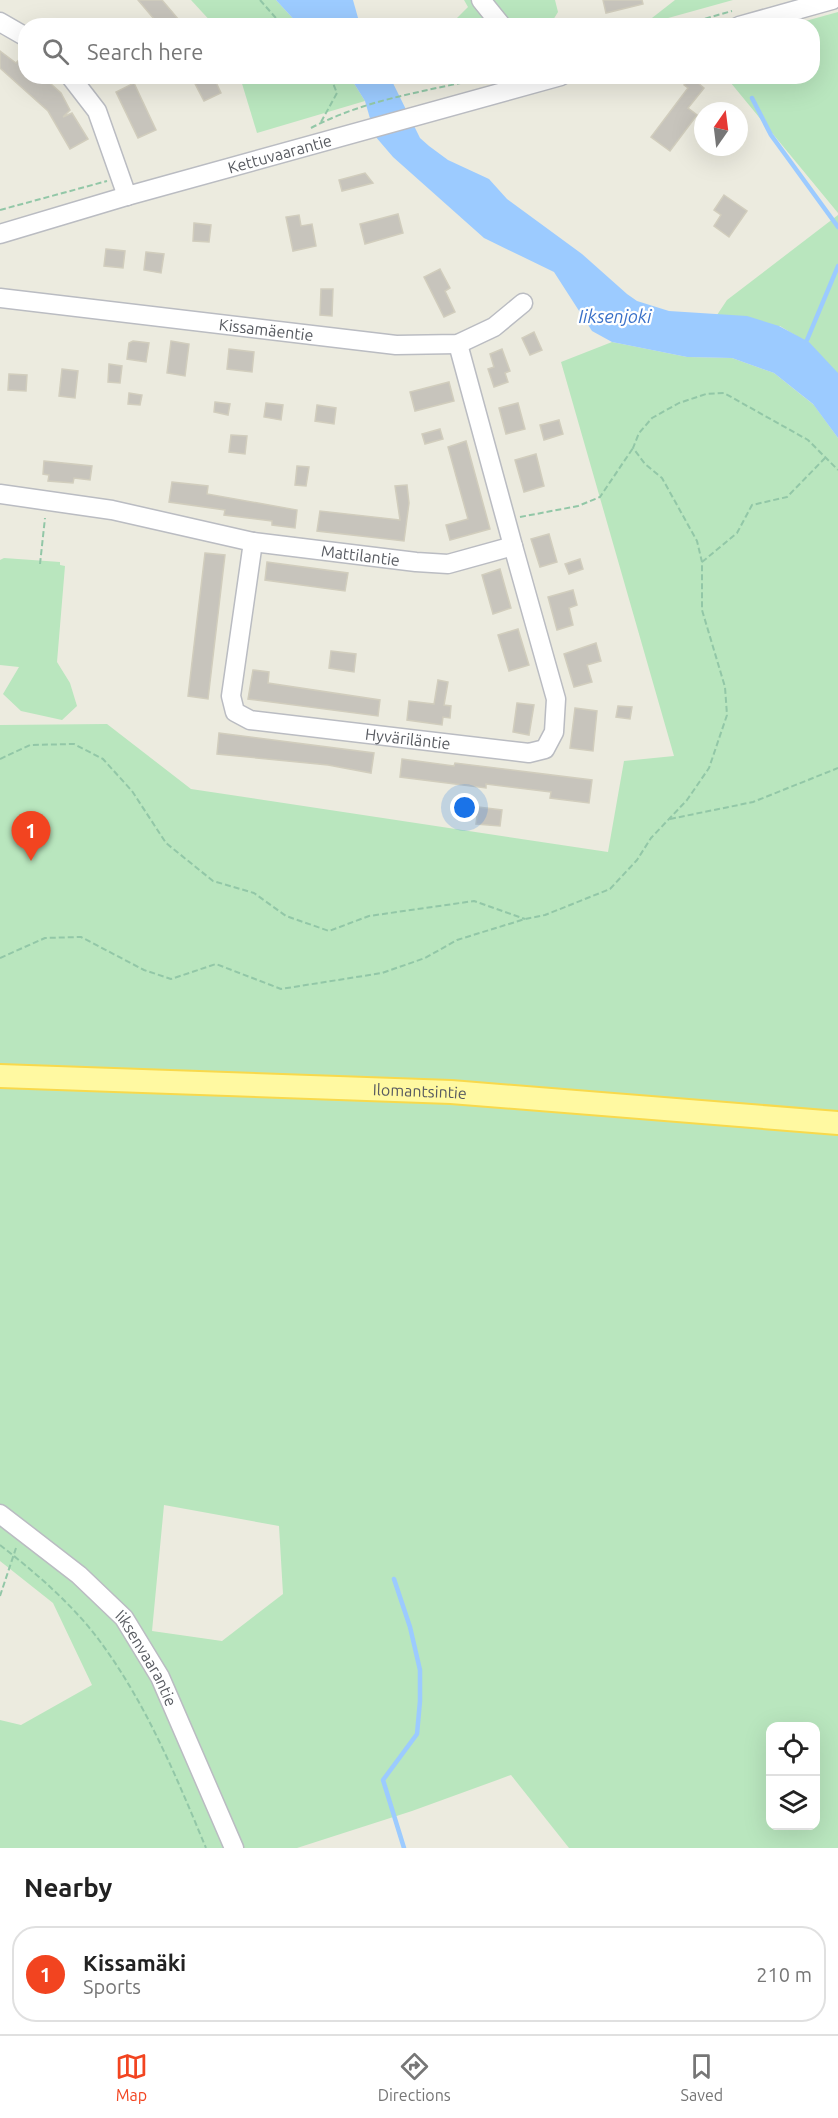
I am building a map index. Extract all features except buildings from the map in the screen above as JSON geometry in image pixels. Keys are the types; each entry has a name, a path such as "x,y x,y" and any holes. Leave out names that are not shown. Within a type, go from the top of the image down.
{"main road":[{"name":"Ilomantsintie","path":"0,1076 451,1092 838,1123"}],"street":[{"path":"481,0 496,18"},
{"path":"739,17 832,0"},
{"path":"0,22 18,32"},
{"path":"76,84 97,111 127,196"},
{"name":"Kettuvaarantie","path":"0,234 127,196 531,84"},
{"name":"Kissamäentie","path":"0,298 396,345 458,344 494,327 523,303"},
{"path":"458,344 513,546"},
{"name":"Mattilantie","path":"0,494 112,510 253,542 448,564 513,546"},
{"name":"Hyväriläntie","path":"253,542 231,696 235,712 250,720 529,753 545,749 554,732 556,699 513,546"},
{"name":"Iiksenvaarantie","path":"0,1514 80,1575 124,1618 160,1677 234,1848"}],"path":[{"path":"260,0 276,18"},
{"path":"321,122 337,93 333,84"},
{"path":"360,107 415,91 464,84"},
{"path":"506,520 578,506 600,497 633,448 639,433 652,418 679,403 706,394 724,393 808,440 838,470"},
{"path":"0,958 45,938 81,938 144,970 171,979 216,964 281,989 382,973 425,958 457,940 545,915 610,889 670,819 709,768 727,715 725,687 702,610 702,562 697,541 662,478 645,464 633,448"},
{"path":"702,562 737,533 752,505 787,496 825,458"},
{"path":"40,564 46,500"},
{"path":"0,759 30,745 74,744 104,759 132,791 166,843 213,881 254,893 286,916 329,931 369,916 474,901 525,919"},
{"path":"670,819 753,802 838,768"},
{"path":"0,1596 23,1531"},
{"path":"0,1545 70,1607 98,1639 121,1672 167,1754 206,1848"}],"green space":[{"path":"191,0 276,0 293,18 208,18"},
{"path":"464,0 555,0 558,12 554,18 457,18 468,7"},
{"path":"675,0 733,0 668,18 652,18"},
{"path":"838,12 838,213 732,84 820,84 820,18 816,18"},
{"path":"242,84 354,84 365,101 257,133"},
{"path":"838,215 838,376 803,340 780,326 764,331 717,315 727,300"},
{"path":"612,342 687,357 732,358 774,373 814,405 838,438 838,1848 569,1848 511,1775 412,1811 297,1848 0,1848 0,1720 21,1725 92,1685 53,1603 0,1561 0,725 107,724 191,789 608,852 624,761 674,756 561,362","holes":["164,1505 279,1526 283,1594 222,1641 152,1631"]},
{"path":"4,558 60,562 60,565 65,566 57,662 70,683 77,706 62,720 21,711 3,694 19,667 0,665 0,560"}],"water":[{"path":"276,0 353,0 358,18 293,18"},
{"name":"Iiksenjoki","path":"354,84 393,84 420,138 448,160 489,179 507,199 582,254 637,301 669,311 747,316 779,326 809,342 838,373 838,438 813,404 774,373 732,358 687,357 612,342 592,331 554,272 484,238 393,157 375,136 365,101"}],"waterway":[{"path":"752,98 771,135 838,227"},
{"path":"807,340 838,266"},
{"path":"394,1579 410,1627 420,1670 417,1734 383,1780 404,1848"}],"place":[{"name":"Kissamäki","path":"31,861"}]}
